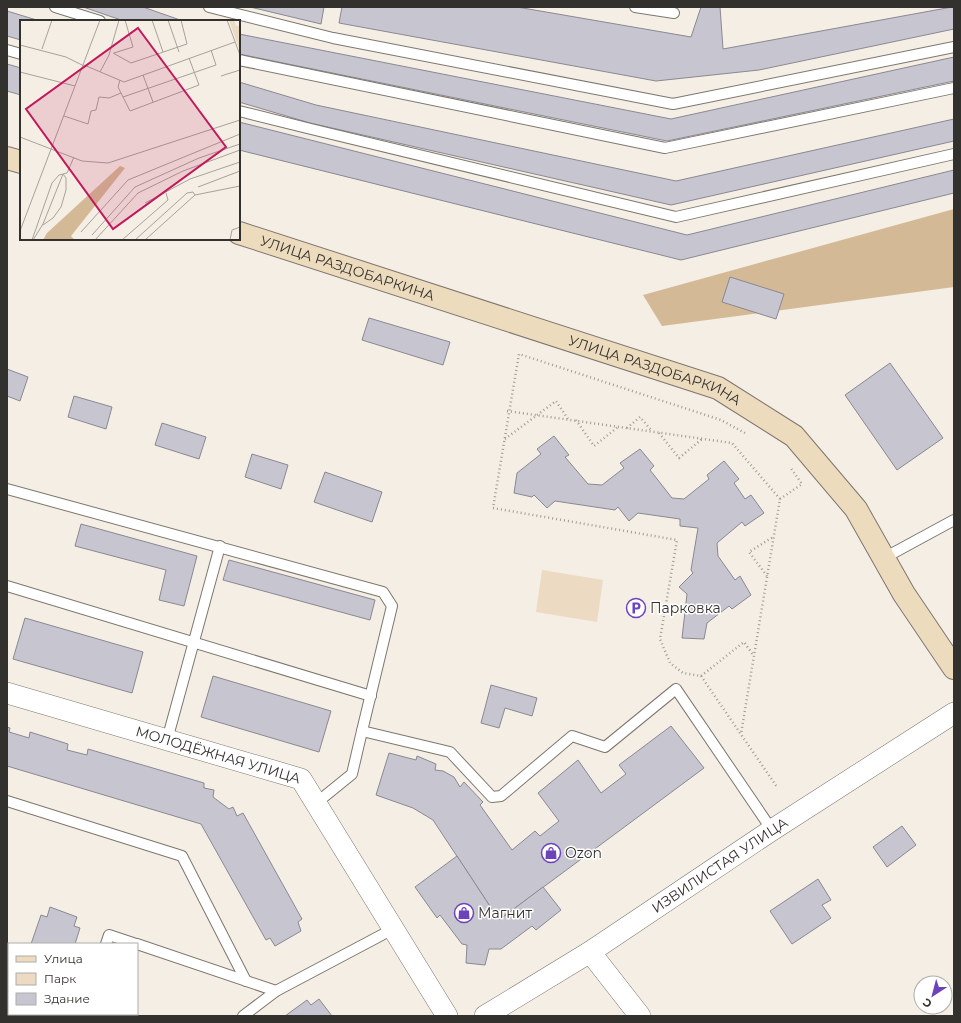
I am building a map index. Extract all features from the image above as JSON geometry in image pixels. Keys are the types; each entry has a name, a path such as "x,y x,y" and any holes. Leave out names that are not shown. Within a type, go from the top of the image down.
{"street":[{"path":"7,158 20,162"},
{"name":"УЛИЦА РАЗДОБАРКИНА","path":"240,233 718,388 794,436 856,508 904,594 954,668"},
{"name":"МОЛОДЁЖНАЯ УЛИЦА","path":"7,693 301,779 314,804 446,1013"},
{"name":"ИЗВИЛИСТАЯ УЛИЦА","path":"485,1016 590,952 772,830 954,713"},
{"path":"590,952 640,1016"}],"lane":[{"path":"55,7 97,20"},
{"path":"209,7 333,38 673,104 954,47"},
{"path":"635,7 674,13"},
{"path":"7,50 20,54"},
{"path":"240,60 665,148 954,88"},
{"path":"240,111 676,217 954,154"},
{"path":"7,489 220,546 383,592 392,606 352,774 314,804"},
{"path":"884,558 954,520"},
{"path":"167,740 220,546"},
{"path":"7,586 371,696"},
{"path":"362,731 450,752 492,797 501,796 572,736 605,747 676,689 772,830"},
{"path":"7,801 182,856 246,981"},
{"path":"243,1016 276,991 393,929"},
{"path":"106,943 109,935 134,943"},
{"path":"138,944 276,991"}],"path":[{"path":"750,435 721,420 519,354 508,411 493,508 677,540 660,639 670,663 683,673 700,676 778,788"},
{"path":"504,440 556,401 568,419"},
{"path":"508,411 732,443 780,499"},
{"path":"627,428 640,417 653,432"},
{"path":"576,420 594,446 618,427"},
{"path":"658,432 679,458 703,439"},
{"path":"741,734 780,499 802,484 786,461"},
{"path":"767,576 749,552 773,536"},
{"path":"700,676 744,642 754,656"}],"green space":[{"path":"542,570 603,580 597,622 536,612"}],"shaded area":[{"path":"954,209 954,287 662,326 643,295"}],"building":[{"path":"83,7 143,7 180,20 121,20"},
{"path":"250,7 324,7 321,24"},
{"path":"342,7 517,7 691,37 701,7 720,7 723,49 952,7 954,7 954,29 759,70 656,81 339,23"},
{"path":"7,11 37,20 20,20 20,40 7,36"},
{"path":"240,34 671,119 954,57 954,81 667,141 240,54"},
{"path":"7,64 20,68 20,95 7,91"},
{"path":"240,82 316,105 676,181 954,119 954,141 671,205 310,123 240,102"},
{"path":"240,122 687,235 954,170 954,193 681,260 240,150"},
{"path":"730,277 784,294 776,319 722,302"},
{"path":"369,318 450,342 443,365 362,340"},
{"path":"890,363 943,438 897,470 845,395"},
{"path":"7,369 28,377 20,401 7,396"},
{"path":"74,396 112,407 106,429 68,417"},
{"path":"162,423 206,437 199,459 155,445"},
{"path":"554,436 569,455 565,457 588,484 602,485 624,468 620,463 640,449 654,466 650,470 672,498 684,499 709,479 707,475 724,461 739,479 734,483 745,499 751,495 764,513 745,526 742,522 717,543 718,556 735,580 740,576 751,595 732,609 729,606 707,623 704,639 682,638 687,594 679,587 693,573 691,570 698,528 680,526 680,519 638,513 629,521 618,507 615,510 555,501 547,508 534,495 532,497 514,493 517,473 541,454 537,449"},
{"path":"252,454 288,465 281,489 245,477"},
{"path":"325,472 382,492 372,522 314,502"},
{"path":"81,524 197,556 184,606 159,600 166,570 75,546"},
{"path":"229,560 375,600 370,620 223,580"},
{"path":"25,618 143,652 132,693 13,659"},
{"path":"213,676 331,711 319,752 201,717"},
{"path":"491,685 537,698 532,716 505,708 499,728 481,723"},
{"path":"671,726 704,768 499,920 433,820 413,808 376,795 389,753 416,760 417,756 436,764 435,770 443,771 454,777 460,787 464,782 483,802 480,805 512,850 535,831 540,836 559,821 538,793 578,760 601,793 626,774 619,765"},
{"path":"7,727 10,728 9,732 29,738 30,732 68,744 67,750 87,755 88,749 204,783 204,788 214,790 213,797 229,809 233,807 237,816 243,813 302,919 298,922 301,931 275,946 270,938 266,940 201,824 7,766"},
{"path":"902,826 916,845 887,867 873,847"},
{"name":"Магнит","path":"457,856 499,920 543,887 561,910 536,930 532,926 501,949 489,949 485,965 466,963 467,945 462,944 440,915 437,918 415,887"},
{"path":"818,879 831,900 822,905 831,918 792,944 770,911"},
{"path":"50,907 77,917 74,926 80,928 75,943 31,943 41,915 47,917"},
{"path":"319,999 332,1016 285,1016 307,1000 311,1005"},
{"path":"8,1012 8,1015 50,1015 50,1016 7,1016"}],"place":[{"name":"Парковка","path":"636,608"},
{"name":"Ozon","path":"551,853"},
{"name":"Магнит","path":"464,913"}]}
